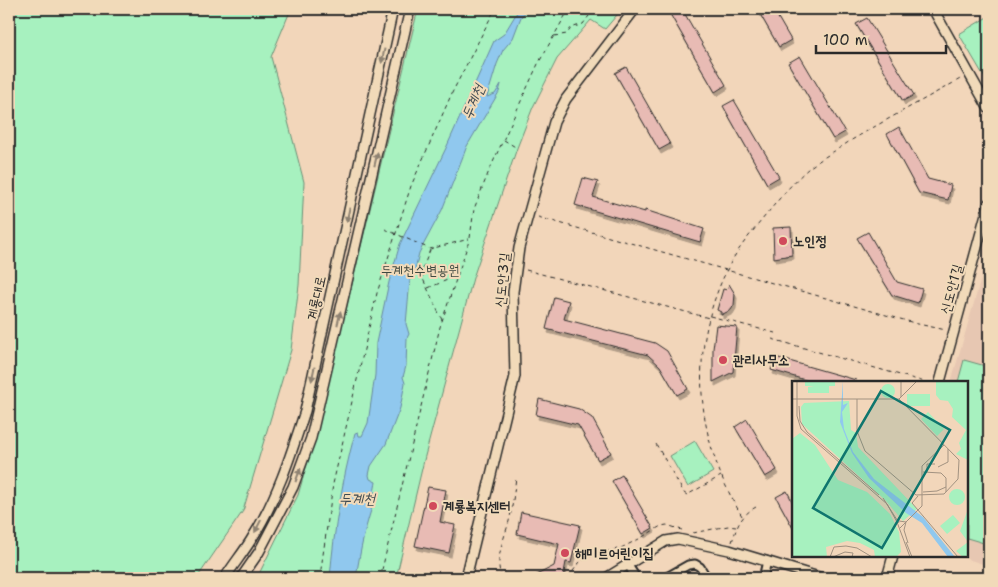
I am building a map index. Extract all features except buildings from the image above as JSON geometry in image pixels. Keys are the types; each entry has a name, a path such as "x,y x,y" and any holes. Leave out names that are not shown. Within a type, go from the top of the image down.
{"street":[{"name":"계룡대로","path":"225,578 252,538 292,453 304,411 393,9"},
{"name":"계룡대로","path":"241,578 259,552 293,487 311,438 410,9"},
{"name":"신도안3길","path":"466,578 515,376 513,292 519,248 554,122 566,99 635,9"},
{"path":"933,9 989,109"},
{"name":"신도안1길","path":"940,381 989,203"},
{"path":"606,578 666,541 678,539 729,550 822,578"},
{"path":"887,578 893,557"},
{"path":"763,578 767,561"},
{"path":"665,578 688,565 695,564 700,567 707,578"},
{"path":"628,565 636,578"}],"path":[{"path":"318,578 321,569 333,484 377,293 414,177 452,93 496,9"},
{"path":"380,578 443,320 470,238 474,209 503,139 538,64 569,9"},
{"path":"553,36 567,34 571,28 583,24 594,9"},
{"path":"742,516 725,485 708,438 700,376 709,317 727,270 764,217 798,178 811,167 866,132 969,74"},
{"path":"503,139 518,148"},
{"path":"528,214 918,324 954,331"},
{"path":"385,229 430,249 470,238"},
{"path":"430,249 422,270 423,279 443,320"},
{"path":"516,268 775,333"},
{"path":"428,289 457,276"},
{"path":"772,339 921,381"},
{"path":"656,444 684,493 687,495 722,476"},
{"path":"502,578 499,567 501,546 508,525 516,478"},
{"path":"729,550 736,527 742,516 756,506"}],"shaded area":[{"path":"989,251 989,565 961,557 968,557 968,381 951,381"}],"green space":[{"path":"9,9 291,9 271,57 304,182 299,285 291,350 243,511 197,578 9,578"},
{"name":"두계천수변공원","path":"418,9 622,9 605,29 591,20 557,59 533,107 517,148 473,278 425,456 396,578 257,578 298,495 317,430"},
{"path":"989,16 989,85 959,34"},
{"path":"964,360 989,367 989,536 987,544 968,538 968,381 958,381"},
{"path":"695,441 713,472 688,487 670,456"}],"water":[{"name":"두계천","path":"519,9 528,9 521,17 513,38 503,50 487,97 495,94 501,84 499,92 467,146 442,210 419,253 414,274 410,280 406,324 409,334 403,377 405,383 400,408 386,444 371,466 369,475 370,479 376,482 374,493 376,496 359,557 356,578 330,578 342,487 355,433 358,432 359,436 362,436 368,423 375,375 376,343 389,282 400,244 494,41 504,34"}],"place":[{"name":"노인정","path":"783,241"},
{"name":"관리사무소","path":"723,360"},
{"name":"계룡복지센터","path":"433,506"},
{"name":"해미르어린이집","path":"565,553"}]}
